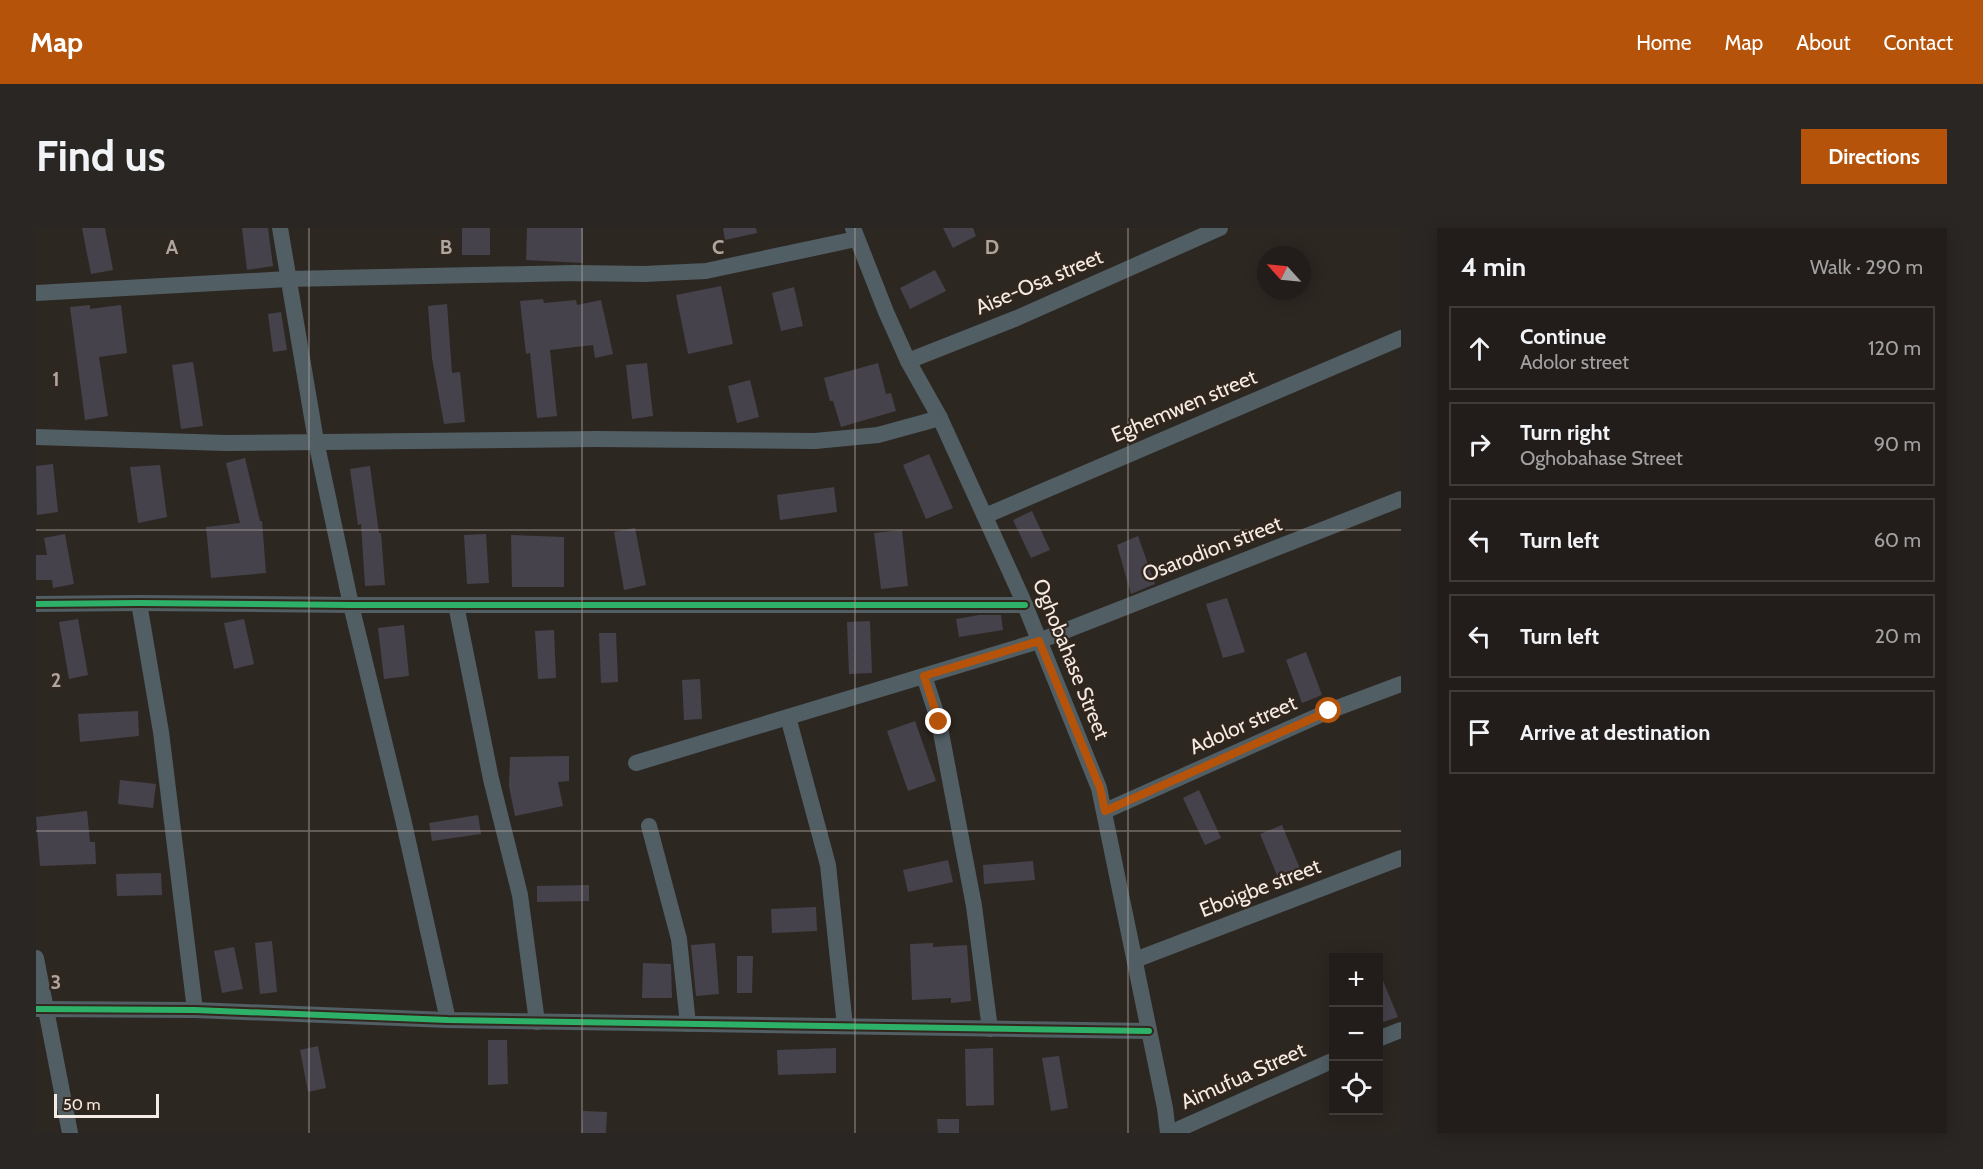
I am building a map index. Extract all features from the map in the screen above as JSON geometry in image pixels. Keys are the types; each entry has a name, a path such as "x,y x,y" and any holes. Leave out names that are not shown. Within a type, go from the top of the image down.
{"street":[{"path":"280,228 316,441 351,605 403,819 448,1020"},
{"name":"Aise-Osa street","path":"908,361 1017,318 1220,228"},
{"path":"36,293 288,279 574,273 644,274 706,271 855,233"},
{"name":"Oghobahase Street","path":"855,233 908,361 940,418 985,516 1100,788 1169,1133"},
{"name":"Eghemwen street","path":"985,516 1401,338"},
{"path":"36,437 226,443 597,439 815,441 878,435 940,418"},
{"name":"Osarodion street","path":"636,763 1039,641 1401,499"},
{"path":"139,603 161,732 195,1010"},
{"path":"36,604 1024,605"},
{"path":"456,605 491,779 520,895 537,1022"},
{"path":"924,676 939,722 974,906 990,1029"},
{"name":"Adolor street","path":"1105,811 1329,711 1401,684"},
{"path":"788,717 828,865 845,1026"},
{"path":"649,826 679,939 688,1024"},
{"name":"Eboigbe street","path":"1135,960 1401,858"},
{"path":"36,958 41,1010 70,1133"},
{"path":"41,1010 195,1010 537,1022 1149,1031"},
{"path":"1383,1037 1401,1030"},
{"name":"Aimufua Street","path":"1169,1133 1332,1061"}],"building":[{"path":"82,228 105,228 113,270 91,274"},
{"path":"242,228 268,228 273,266 247,270"},
{"path":"462,228 490,228 490,255 462,255"},
{"path":"527,228 583,228 583,263 526,260"},
{"path":"723,228 756,228 757,233 725,240"},
{"path":"943,228 973,228 976,236 953,248"},
{"path":"935,270 946,291 910,309 900,288"},
{"path":"721,286 733,344 688,354 676,295"},
{"path":"794,287 803,326 781,331 772,293"},
{"path":"543,299 544,303 576,300 577,305 601,300 613,354 595,358 593,345 550,350 557,416 537,418 530,353 526,354 520,301"},
{"path":"447,304 452,373 460,372 465,422 444,424 432,358 428,306"},
{"path":"90,305 90,309 121,305 127,353 99,357 108,416 85,420 70,307"},
{"path":"281,312 287,350 273,352 268,314"},
{"path":"193,362 203,426 181,429 172,365"},
{"path":"647,363 653,416 632,419 626,365"},
{"path":"878,363 886,394 891,393 896,411 841,427 833,401 830,401 824,378"},
{"path":"750,380 759,417 737,423 728,386"},
{"path":"929,454 953,508 926,519 903,465"},
{"path":"245,458 260,521 262,521 266,573 211,578 206,527 240,523 226,463"},
{"path":"53,464 58,512 37,515 36,466"},
{"path":"160,465 167,517 138,523 130,467"},
{"path":"370,466 379,533 381,533 385,585 365,586 361,524 358,525 350,469"},
{"path":"834,487 837,512 780,520 777,495"},
{"path":"1032,511 1050,550 1031,558 1013,520"},
{"path":"635,528 646,585 624,590 614,532"},
{"path":"902,530 908,586 881,589 874,533"},
{"path":"65,534 74,584 53,588 52,580 36,580 36,555 47,555 44,538"},
{"path":"486,534 489,583 467,584 464,535"},
{"path":"511,535 564,537 564,587 512,587"},
{"path":"1138,536 1155,584 1131,594 1117,545"},
{"path":"1227,598 1245,652 1223,658 1206,604"},
{"path":"979,615 1001,615 1003,630 959,637 956,619"},
{"path":"78,619 88,675 69,679 59,622"},
{"path":"244,619 254,664 234,669 224,623"},
{"path":"870,621 872,673 849,674 847,622"},
{"path":"404,625 409,676 384,679 378,628"},
{"path":"554,630 556,678 538,679 535,631"},
{"path":"599,633 616,633 618,682 601,683"},
{"path":"1306,652 1322,695 1302,703 1286,660"},
{"path":"700,679 702,719 684,720 682,680"},
{"path":"138,711 139,736 80,742 78,714"},
{"path":"915,721 936,781 908,791 887,731"},
{"path":"569,756 569,781 558,782 563,806 515,816 509,786 510,757"},
{"path":"120,780 156,784 153,808 118,804"},
{"path":"1199,790 1221,838 1205,845 1183,798"},
{"path":"87,811 90,842 95,842 96,864 40,866 36,817"},
{"path":"478,815 481,834 432,841 429,823"},
{"path":"1282,825 1301,871 1279,880 1260,834"},
{"path":"948,860 953,882 908,892 903,870"},
{"path":"1033,861 1035,880 984,884 983,865"},
{"path":"161,873 162,895 117,896 116,874"},
{"path":"589,885 589,901 537,902 537,886"},
{"path":"816,907 817,931 772,933 771,909"},
{"path":"272,941 277,992 260,994 255,943"},
{"path":"715,943 719,994 696,996 691,945"},
{"path":"933,943 933,947 967,945 971,1001 951,1003 951,998 912,1000 910,944"},
{"path":"234,947 243,989 222,993 214,951"},
{"path":"737,956 753,956 752,993 737,993"},
{"path":"643,963 671,964 672,998 642,998"},
{"path":"1383,981 1398,1017 1383,1022"},
{"path":"488,1040 507,1040 508,1084 488,1085"},
{"path":"318,1046 326,1088 308,1092 300,1050"},
{"path":"836,1048 836,1073 778,1075 777,1050"},
{"path":"993,1048 994,1105 966,1106 965,1049"},
{"path":"1059,1056 1068,1108 1051,1111 1042,1058"},
{"path":"583,1111 607,1112 606,1133 582,1133"},
{"path":"937,1119 959,1119 959,1133 938,1133"}],"cycle path":[{"path":"36,604 1025,605"},
{"path":"36,1009 195,1010 448,1020 1149,1031"}],"route":[{"path":"939,722 924,676 1039,641 1100,788 1105,811 1329,711"}]}
